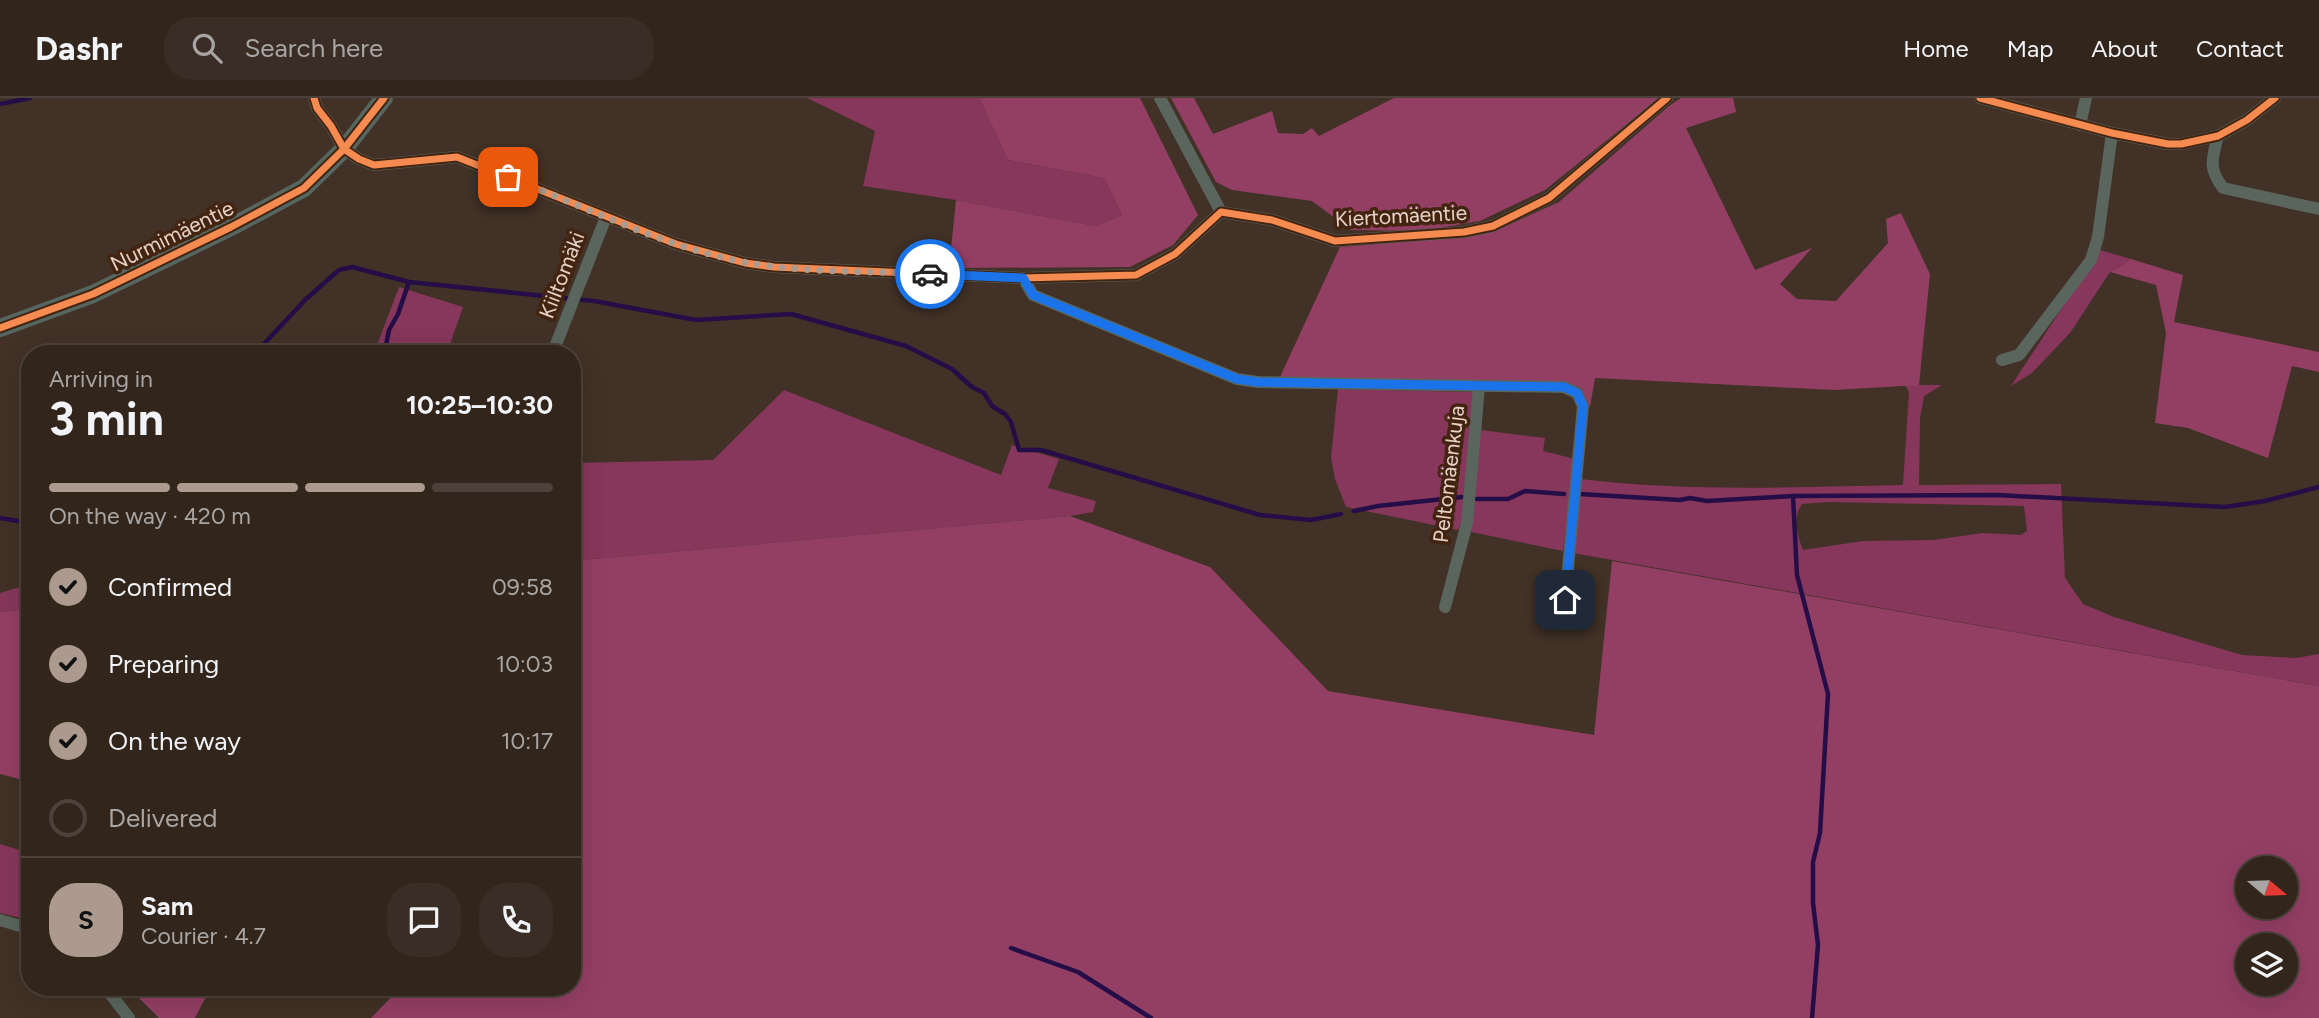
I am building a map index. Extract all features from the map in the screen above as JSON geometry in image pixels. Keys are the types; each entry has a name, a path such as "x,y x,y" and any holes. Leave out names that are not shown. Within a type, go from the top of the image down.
{"street":[{"path":"314,98 317,108 344,149 374,165 457,157 676,244 746,262 774,267 1023,278 1136,275 1175,254 1221,212 1160,98"},
{"name":"Nurmimäentie","path":"0,328 93,293 231,227 304,188 344,149 384,98"},
{"name":"Kiertomäentie","path":"1221,212 1272,220 1335,241 1464,232 1493,226 1549,198 1667,98"},
{"path":"1980,98 2112,133 2168,144 2218,136 2247,120 2275,98"},
{"path":"2080,125 2086,98"},
{"path":"2002,360 2019,355 2091,260 2098,237 2112,133"},
{"path":"2218,136 2213,174 2223,188 2319,209"},
{"name":"Kiiltomäki","path":"556,345 606,217"},
{"path":"1023,278 1033,295 1237,379 1258,382 1564,387 1577,393 1583,406 1565,600"},
{"name":"Peltomäenkuja","path":"1445,607 1467,523 1479,387"},
{"path":"0,920 21,926"},
{"path":"112,996 129,1018"}],"shaded area":[{"path":"807,98 979,98 1008,160 1104,178 1122,215 1095,226 863,186 875,131"},
{"path":"979,98 1140,98 1198,215 1173,245 1130,267 949,268 956,200 1095,226 1122,215 1104,178 1008,160"},
{"path":"1171,98 1194,98 1213,134 1272,111 1278,133 1303,134 1312,128 1319,136 1394,98 1659,98 1545,190 1480,221 1422,231 1351,230 1312,201 1232,190 1216,182"},
{"path":"1681,98 1733,98 1736,112 1686,128 1755,270 1812,248 1780,284 1797,299 1836,301 1888,243 1886,219 1901,213 1930,274 1919,385 1835,390 1595,378 1590,407 1581,388 1565,382 1279,379 1340,247 1465,237 1497,230 1559,202"},
{"path":"2100,250 2131,259 2110,272 2070,333 2032,373 2011,386"},
{"path":"2131,259 2183,275 2174,322 2319,352 2319,372 2292,366 2268,458 2188,428 2155,423 2166,333 2156,285 2110,272"},
{"path":"399,287 463,307 450,345 377,345"},
{"path":"1905,385 1942,385 1924,396 1920,418 1919,485 2061,484 2065,578 2083,604 2114,617 2242,655 2296,658 2319,654 2319,686 1573,553 1581,479 1701,487 1903,485 1909,392","holes":["1828,502 2024,506 2027,531 2021,535 1983,533 1933,540 1863,541 1803,550 1797,526 1797,515 1802,504"]},
{"path":"1338,389 1473,392 1462,521 1458,530 1346,507 1335,479 1331,457"},
{"path":"784,390 1001,475 1012,445 1059,459 1048,488 1096,501 1093,512 1070,516 581,560 581,463 713,460"},
{"path":"1481,430 1545,438 1543,451 1575,459 1563,551 1471,532"},
{"path":"1070,516 1210,567 1328,691 1594,735 1612,561 2319,686 2319,1018 371,1018 392,996 581,996 581,560"},
{"path":"21,587 21,610 0,612 0,593"},
{"path":"21,610 21,779 0,774 0,612"},
{"path":"0,844 21,851 21,918 0,913"},
{"path":"137,996 206,996 195,1018 159,1018"}],"waterway":[{"path":"0,104 30,98"},
{"path":"263,345 306,299 339,270 352,267 409,282 594,301 696,320 791,314 906,346 952,369 972,387 984,393 992,406 1005,414 1011,422 1019,450 1041,450 1260,515 1311,520 1341,514"},
{"path":"386,345 389,330 398,314 409,282"},
{"path":"1580,494 1707,501 1793,496 1997,495 2225,507 2265,501 2319,487"},
{"path":"1477,499 1508,499 1525,491 1564,494"},
{"path":"1793,496 1797,575 1828,694 1820,833 1813,862 1813,903 1818,945 1812,1018"},
{"path":"1354,511 1462,497"},
{"path":"0,518 21,522"},
{"path":"1011,948 1078,972 1151,1018"}],"cycle path":[{"path":"314,98 317,108 344,149 374,165 457,157 676,244 745,263 774,267 1023,278 1136,275 1175,254 1221,212 1272,220 1335,241 1464,232 1493,226 1549,198 1667,98"},
{"path":"0,328 93,294 304,188 344,149 384,98"},
{"path":"1980,98 2112,133 2168,144 2218,136 2247,120 2275,98"}],"way so far":[{"path":"508,177 676,244 746,262 774,267 930,274"}],"route":[{"path":"930,274 1023,278 1033,295 1237,379 1258,382 1564,387 1577,393 1583,406 1565,600"}]}
